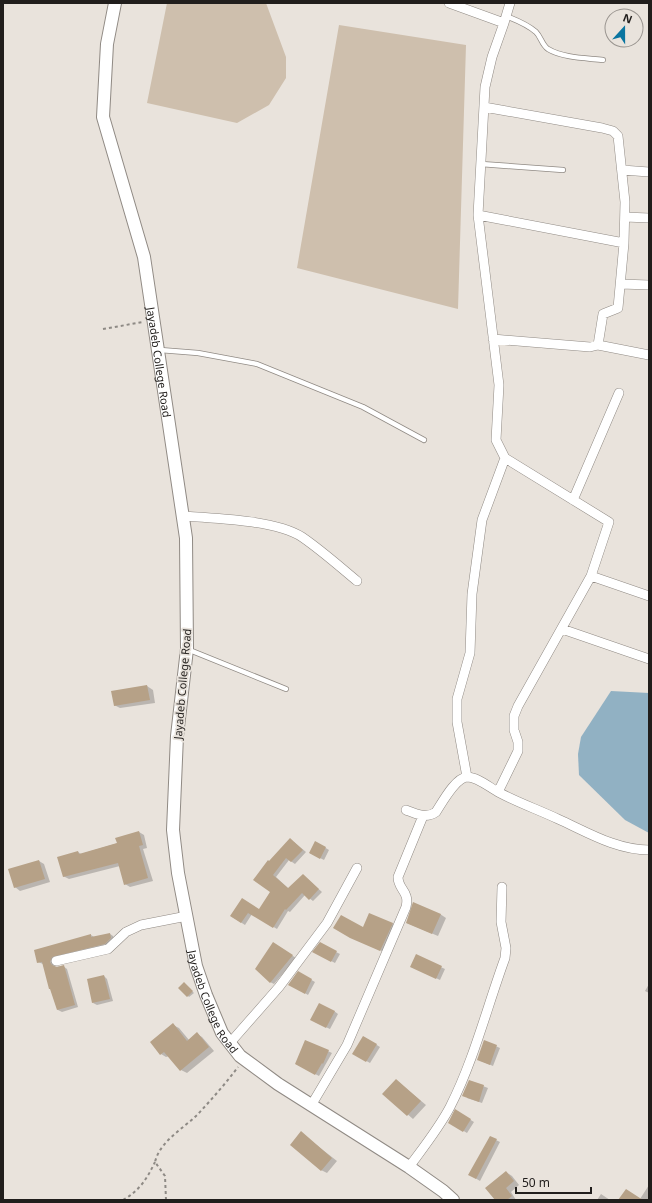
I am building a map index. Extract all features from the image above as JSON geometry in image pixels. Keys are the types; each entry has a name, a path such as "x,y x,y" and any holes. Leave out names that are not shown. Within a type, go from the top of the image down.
{"street":[{"name":"Jayadeb College Road","path":"115,3 108,44 103,117 144,257 186,538 188,649 177,736 173,830 178,873 196,966 222,1033 244,1059 278,1084 312,1104 409,1167 443,1191 453,1200"},
{"path":"449,3 505,20"},
{"path":"498,792 518,751 518,742 514,730 514,716 591,576 609,522 505,458 496,440 499,385 478,215 485,87 492,56 510,3"},
{"path":"484,107 602,128 612,131 618,136 625,217 621,284 618,308 603,314 598,345"},
{"path":"622,170 649,172"},
{"path":"478,215 624,243"},
{"path":"625,217 649,218"},
{"path":"621,284 649,285"},
{"path":"493,339 590,346 598,345 649,355"},
{"path":"573,500 619,393"},
{"path":"467,777 457,722 457,699 470,653 472,594 482,520 505,458"},
{"path":"182,516 254,522 301,536 357,581"},
{"path":"591,576 649,596"},
{"path":"562,629 649,659"},
{"path":"406,810 423,816 432,816 453,786 467,777 475,779 498,792 583,832 613,844 639,850 649,850"},
{"path":"312,1104 347,1045 406,907 407,896 399,884 398,877 423,816"},
{"path":"230,1044 279,987 327,923 357,868"},
{"path":"409,1167 445,1116 453,1101 474,1049 505,958 506,948 501,918 502,887"},
{"path":"56,962 108,949 126,932 141,925 187,916"}],"lane":[{"path":"505,20 526,24 537,32 546,47 550,50 560,54 603,60"},
{"path":"481,164 563,170"},
{"path":"158,350 198,353 258,364 363,407 424,440"},
{"path":"188,649 286,689"}],"path":[{"path":"103,329 153,319"},
{"path":"123,1200 133,1194 147,1180 160,1149 197,1115 224,1086 244,1059"},
{"path":"155,1162 165,1176 166,1200"}],"shaded area":[{"path":"167,3 266,3 286,57 286,78 269,105 237,123 147,103"},
{"path":"339,25 466,45 458,309 297,268"}],"water":[{"path":"611,691 649,693 649,833 625,820 579,775 578,754 581,737"}],"building":[{"path":"147,685 150,700 114,706 111,691"},
{"path":"139,831 143,845 139,846 148,878 124,885 118,863 63,877 57,857 78,851 79,854 117,843 115,838"},
{"path":"290,838 303,850 291,862 286,858 273,875 288,888 303,874 319,889 309,900 302,893 286,910 285,909 273,928 248,913 241,923 230,916 242,898 259,909 270,892 253,880 268,860 269,861"},
{"path":"315,841 326,847 320,859 309,853"},
{"path":"39,860 45,879 14,888 8,869"},
{"path":"413,902 441,914 432,934 406,923"},
{"path":"369,913 393,923 380,951 350,938 333,928 341,915 363,927"},
{"path":"110,933 111,938 105,944 52,957 50,962 52,965 57,967 64,965 75,1005 57,1010 49,989 42,962 37,963 34,950 91,934 91,937"},
{"path":"273,942 293,955 270,983 255,969"},
{"path":"320,942 337,951 331,962 312,952"},
{"path":"416,954 442,966 436,979 410,967"},
{"path":"298,971 312,979 305,994 288,985"},
{"path":"104,975 110,999 92,1003 87,979"},
{"path":"184,982 193,991 187,997 178,988"},
{"path":"319,1003 335,1011 326,1028 310,1020"},
{"path":"173,1023 187,1041 197,1032 209,1047 180,1071 164,1052 160,1055 150,1042"},
{"path":"363,1036 377,1044 366,1062 352,1054"},
{"path":"305,1040 329,1050 323,1064 322,1063 315,1075 295,1064"},
{"path":"484,1040 497,1045 490,1065 477,1060"},
{"path":"396,1079 421,1101 407,1116 382,1094"},
{"path":"469,1080 484,1085 479,1102 462,1096"},
{"path":"455,1109 471,1119 463,1132 448,1123"},
{"path":"301,1131 332,1158 321,1171 290,1145"},
{"path":"490,1136 497,1139 476,1179 468,1175"},
{"path":"506,1171 514,1181 506,1188 512,1196 507,1200 495,1200 485,1188"},
{"path":"626,1189 643,1200 618,1200"}]}
